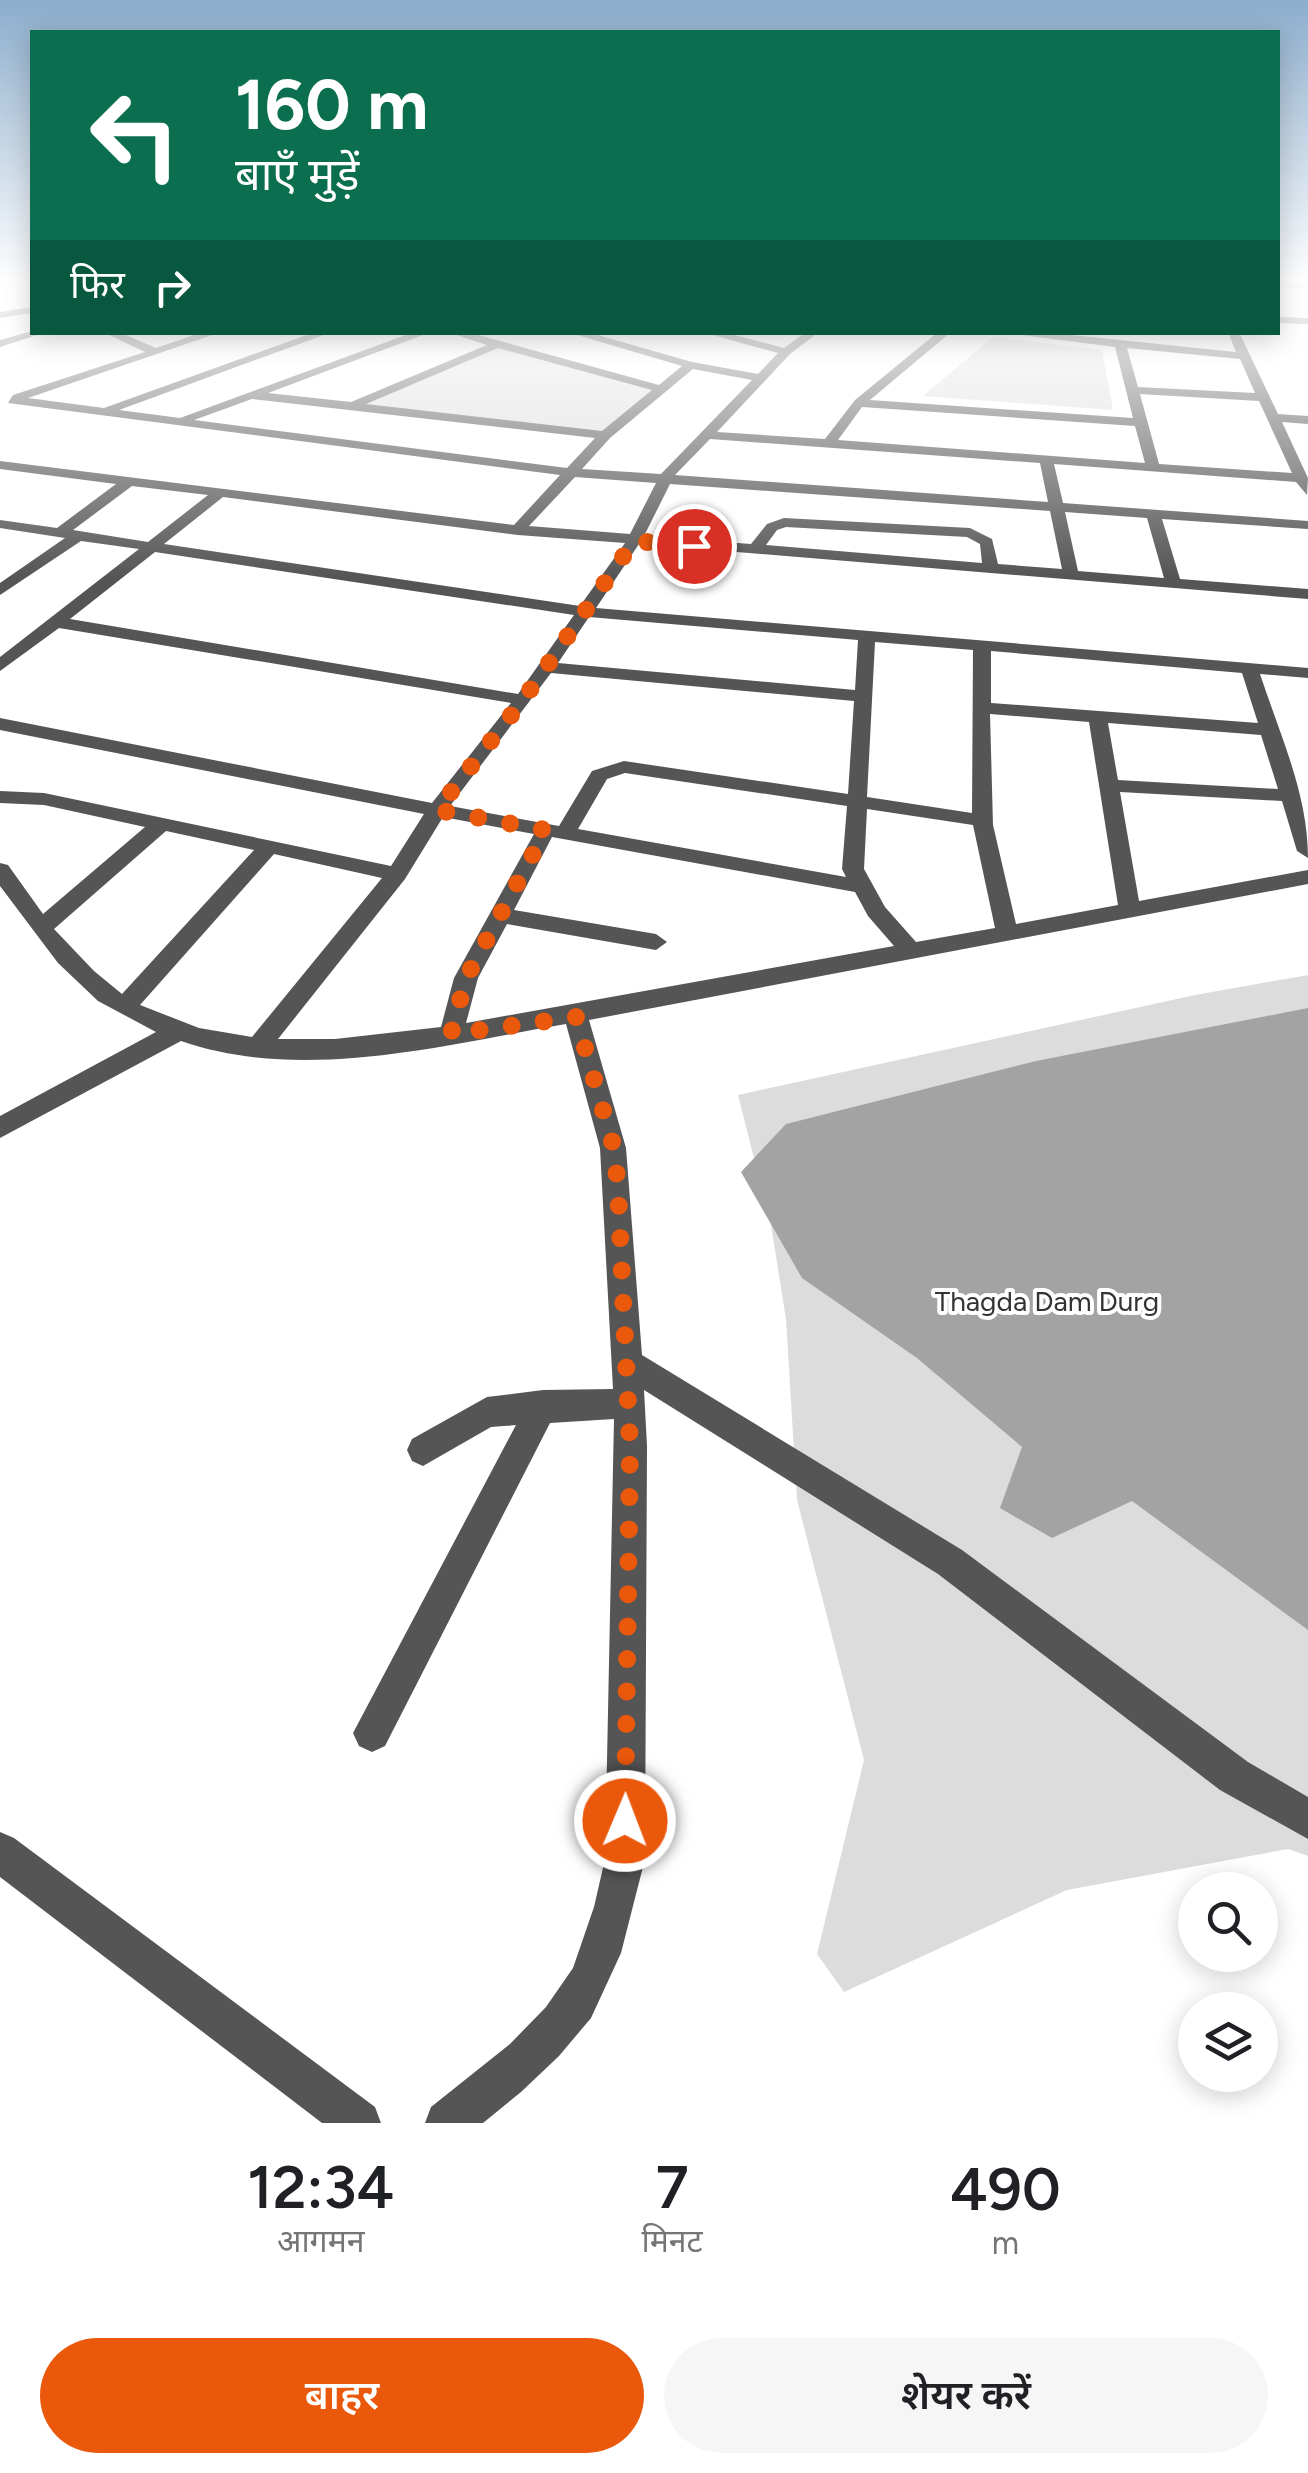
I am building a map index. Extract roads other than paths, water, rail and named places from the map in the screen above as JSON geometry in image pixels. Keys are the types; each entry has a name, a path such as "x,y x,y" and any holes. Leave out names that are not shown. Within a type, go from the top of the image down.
{"street":[{"path":"6,402 75,379"},
{"path":"104,411 194,379"},
{"path":"179,421 296,379"},
{"path":"351,406 415,379"},
{"path":"623,379 662,389"},
{"path":"518,530 605,434 674,379"},
{"path":"259,1046 398,874 437,810 523,700 634,541 666,477 759,379"},
{"path":"828,444 859,403 888,379"},
{"path":"1129,379 1153,467"},
{"path":"1255,379 1300,461 1301,478 1308,493"},
{"path":"1132,390 1263,397"},
{"path":"252,395 605,434"},
{"path":"6,402 104,411 568,472 1308,525"},
{"path":"859,403 1141,422"},
{"path":"1273,418 1308,420"},
{"path":"706,435 1301,478"},
{"path":"1046,460 1071,576"},
{"path":"0,465 518,530 1308,594"},
{"path":"4,583 69,534 129,481"},
{"path":"0,666 220,493"},
{"path":"1153,513 1174,584"},
{"path":"754,550 772,527 784,522 970,532 987,542 991,569"},
{"path":"0,524 585,612 1308,672"},
{"path":"55,622 523,700"},
{"path":"867,636 852,857 859,886 911,951"},
{"path":"982,646 979,820 991,886 1008,933"},
{"path":"546,667 863,696"},
{"path":"1249,668 1308,851"},
{"path":"983,708 1270,730"},
{"path":"1097,716 1130,910"},
{"path":"0,724 437,810 859,886"},
{"path":"451,1034 466,978 499,914 599,775 613,768 979,820"},
{"path":"1110,785 1292,796"},
{"path":"0,797 44,799 398,874"},
{"path":"41,928 159,826"},
{"path":"126,1004 268,848"},
{"path":"0,870 41,928 86,978 151,1022 223,1044 259,1046 372,1046 576,1017 1308,877"},
{"path":"499,914 656,942"},
{"path":"447,2123 499,2083 547,2036 586,1987 613,1921 625,1858 628,1403 614,1148 576,1017"},
{"path":"0,1128 180,1030"},
{"path":"626,1362 950,1562 1234,1776 1308,1819"},
{"path":"423,1450 487,1412 628,1403"},
{"path":"372,1733 543,1406"},
{"path":"0,1852 359,2123"}],"park label":[{"name":"Thagda Dam Durg","path":"1047,1301"}]}
